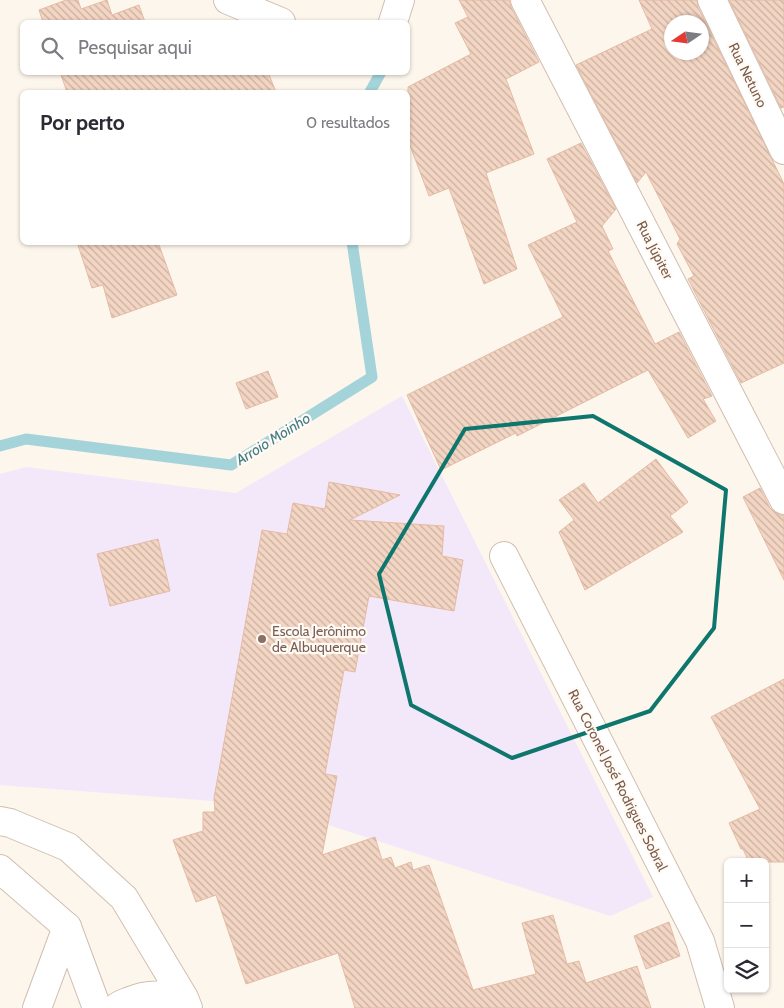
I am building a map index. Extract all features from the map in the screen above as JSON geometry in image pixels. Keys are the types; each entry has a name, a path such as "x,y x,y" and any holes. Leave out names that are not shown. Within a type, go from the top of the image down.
{"street":[{"path":"228,0 276,20"},
{"path":"394,20 400,0"},
{"name":"Rua Júpiter","path":"525,0 784,500"},
{"name":"Rua Netuno","path":"712,0 784,150"},
{"name":"Rua Coronel José Rodrigues Sobral","path":"504,556 700,940 720,1008"},
{"path":"0,821 10,823 68,847 124,898 186,1003"},
{"path":"0,869 67,927 97,1008"},
{"path":"37,1008 67,927"},
{"path":"116,1008 138,997 159,994 186,1003"}],"highlighted area":[{"path":"593,416 726,490 714,628 650,711 512,758 411,705 379,574 465,429"}],"shaded area":[{"name":"Escola Jerônimo de Albuquerque","path":"402,396 653,897 610,916 316,821 213,801 0,785 0,474 26,467 236,493"}],"building":[{"path":"66,0 78,0 81,9 107,0 112,15 139,5 144,20 42,20 39,10"},
{"path":"459,0 509,0 539,62 506,79 534,154 486,173 517,269 484,284 449,188 429,196 410,145 410,90 408,90 408,87 471,54 455,23 468,17"},
{"path":"639,0 697,0 702,15 664,15 664,60 709,60 709,30 784,184 784,363 741,383 688,279 694,276 677,244 680,239 646,172 637,183 576,65 652,29"},
{"path":"729,0 784,0 784,107 781,108"},
{"path":"61,75 269,75 275,90 66,90"},
{"path":"581,143 616,209 602,226 613,249 608,251 655,344 679,332 712,396 703,399 716,421 688,438 648,370 517,436 516,433 441,470 407,395 563,317 528,245 577,222 547,159"},
{"path":"78,245 159,245 177,295 112,318 103,285 92,288"},
{"path":"268,371 278,397 246,409 236,383"},
{"path":"656,459 688,502 670,516 683,532 585,590 559,532 574,520 559,500 584,483 598,503"},
{"path":"329,482 400,495 350,520 444,526 442,556 463,560 454,611 369,596 355,672 344,670 325,774 337,776 322,855 375,837 382,860 391,857 395,868 411,862 413,870 429,865 473,990 536,974 522,923 553,915 567,964 579,961 586,983 637,966 651,1008 355,1008 338,953 246,984 216,895 196,902 173,840 203,831 203,812 215,812 214,798 262,530 287,534 293,503 325,509"},
{"path":"760,488 770,508 784,516 784,580 743,497"},
{"path":"158,539 170,591 110,606 97,554"},
{"path":"784,679 784,862 769,862 769,858 747,858 743,849 741,849 729,823 760,809 711,717"},
{"path":"669,922 680,956 646,969 634,936"}],"waterway":[{"name":"Arroio Moinho","path":"371,90 379,75"},
{"name":"Arroio Moinho","path":"0,446 26,439 231,465 372,377 352,245"}],"place":[{"name":"Escola Jerônimo de Albuquerque","path":"262,639"}]}
